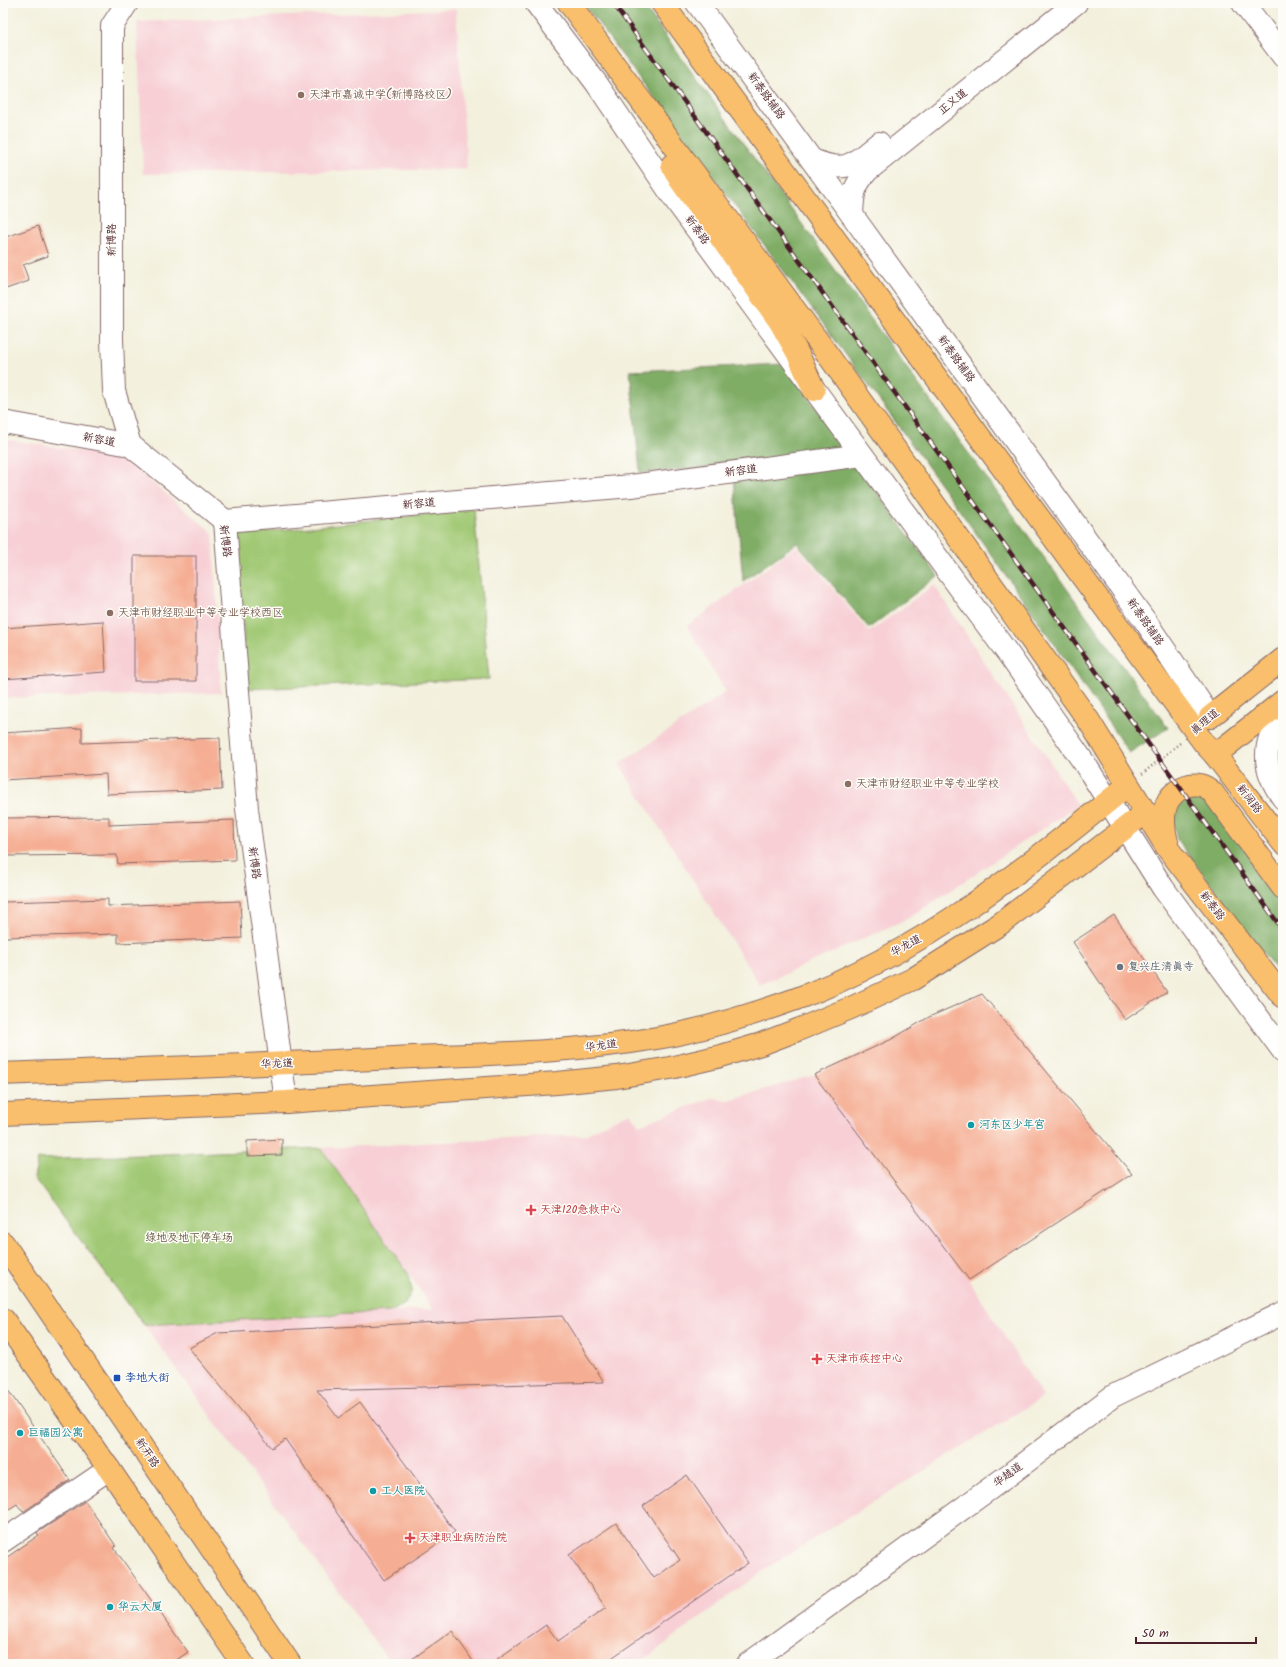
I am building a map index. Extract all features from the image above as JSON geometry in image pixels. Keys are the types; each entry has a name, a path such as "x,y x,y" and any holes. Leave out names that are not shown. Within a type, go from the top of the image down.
{"main road":[{"path":"569,3 638,97 680,180 780,322 797,352 814,390"},
{"name":"新阔路","path":"662,3 1202,724 1215,755 1283,843"},
{"name":"新泰路","path":"638,97 939,508 1090,721 1168,849 1283,997"},
{"name":"真理道","path":"1202,724 1283,659"},
{"path":"1215,755 1283,702"},
{"name":"华龙道","path":"3,1074 282,1064 562,1050 660,1038 705,1027 798,998 836,982 924,935 1117,814 1128,785"},
{"path":"1168,849 1164,820 1168,800 1181,788 1190,785 1200,785 1214,793 1283,888"},
{"path":"3,1114 286,1102 557,1083 617,1077 670,1068 721,1056 761,1044 853,1007 913,978 1000,924 1117,814 1146,812"},
{"name":"新开路","path":"3,1243 290,1664"},
{"path":"3,1318 243,1664"},
{"path":"216,1624 230,1664"}],"street":[{"name":"新博路","path":"127,3 112,26 112,340 114,391 130,445 225,521 247,809 286,1102"},
{"name":"新泰路","path":"536,3 597,84 676,202 1009,655 1051,714 1117,814 1163,888 1283,1051"},
{"name":"新泰路辅路","path":"697,3 1146,622 1202,724"},
{"name":"正义道","path":"812,160 829,167 841,168 858,160 1053,3"},
{"name":"正义道","path":"852,215 853,197 857,182 868,171 1076,3"},
{"path":"1243,3 1283,56"},
{"name":"新容道","path":"3,424 9,423 130,445"},
{"name":"新容道","path":"225,521 631,486 862,455"},
{"path":"1283,712 1271,735 1267,750 1267,766 1275,788 1283,798"},
{"name":"华越道","path":"748,1664 1010,1474 1113,1396 1283,1313"},
{"path":"3,1541 109,1469"}],"path":[{"name":"真理道","path":"1128,785 1202,724"}],"shaded area":[{"name":"天津市嘉诚中学(新博路校区)","path":"456,9 467,169 143,174 137,22"},
{"name":"天津市财经职业中等专业学校西区","path":"8,440 121,456 213,533 221,693 3,698 3,441"},
{"name":"天津市财经职业中等专业学校","path":"797,546 869,632 934,585 1078,805 909,918 760,985 619,764 726,692 687,626"},
{"path":"814,1075 969,1280 1043,1397 768,1567 638,1664 391,1664 144,1325 433,1309 321,1148 585,1135 630,1112 639,1125 711,1098 728,1100"}],"green space":[{"path":"583,3 645,3 643,5 1168,728 1129,753 997,562 929,468"},
{"path":"784,364 938,576 869,628 797,543 743,581 733,465 640,473 630,371"},
{"path":"474,509 489,679 247,689 237,535"},
{"path":"1191,796 1205,801 1214,809 1283,901 1283,979 1177,840 1171,812"},
{"name":"绿地及地下停车场","path":"321,1148 407,1272 412,1290 405,1304 390,1312 144,1325 34,1178 38,1159"}],"building":[{"path":"38,226 48,256 23,265 29,281 3,290 3,238"},
{"path":"134,556 196,556 196,681 134,681"},
{"path":"103,621 106,672 3,679 3,628"},
{"path":"82,728 82,743 220,738 222,790 107,794 106,774 3,780 3,733"},
{"path":"109,817 109,825 234,820 235,860 118,864 117,855 3,856 3,818"},
{"path":"108,899 108,906 240,901 242,938 118,943 118,934 5,937 4,902"},
{"name":"复兴庄清真寺","path":"1114,915 1167,992 1125,1020 1073,942"},
{"name":"河东区少年宫","path":"982,994 1132,1174 969,1280 814,1075 892,1039 929,1017"},
{"path":"282,1139 282,1155 247,1156 247,1141"},
{"path":"562,1316 604,1382 317,1390 338,1418 360,1402 455,1532 384,1580 285,1439 272,1448 189,1348 218,1333"},
{"path":"3,1383 70,1480 23,1512 17,1504 3,1513"},
{"path":"687,1475 748,1563 603,1664 490,1664 546,1625 558,1641 606,1608 569,1555 616,1523 654,1578 680,1560 643,1506"},
{"path":"85,1501 116,1546 114,1548 188,1652 171,1664 3,1664 3,1560 39,1535 37,1533"},
{"path":"452,1631 475,1664 405,1664"}],"railway":[{"path":"613,3 1283,930"}],"place":[{"name":"天津市嘉诚中学(新博路校区)","path":"301,95"},
{"name":"天津市财经职业中等专业学校西区","path":"110,613"},
{"name":"天津市财经职业中等专业学校","path":"848,784"},
{"name":"复兴庄清真寺","path":"1120,967"},
{"name":"河东区少年宫","path":"971,1125"},
{"name":"天津120急救中心","path":"531,1210"},
{"name":"天津市疾控中心","path":"817,1359"},
{"name":"李地大街","path":"117,1378"},
{"name":"巨福园公寓","path":"20,1433"},
{"name":"工人医院","path":"373,1491"},
{"name":"天津职业病防治院","path":"410,1538"},
{"name":"华云大厦","path":"110,1607"}]}
